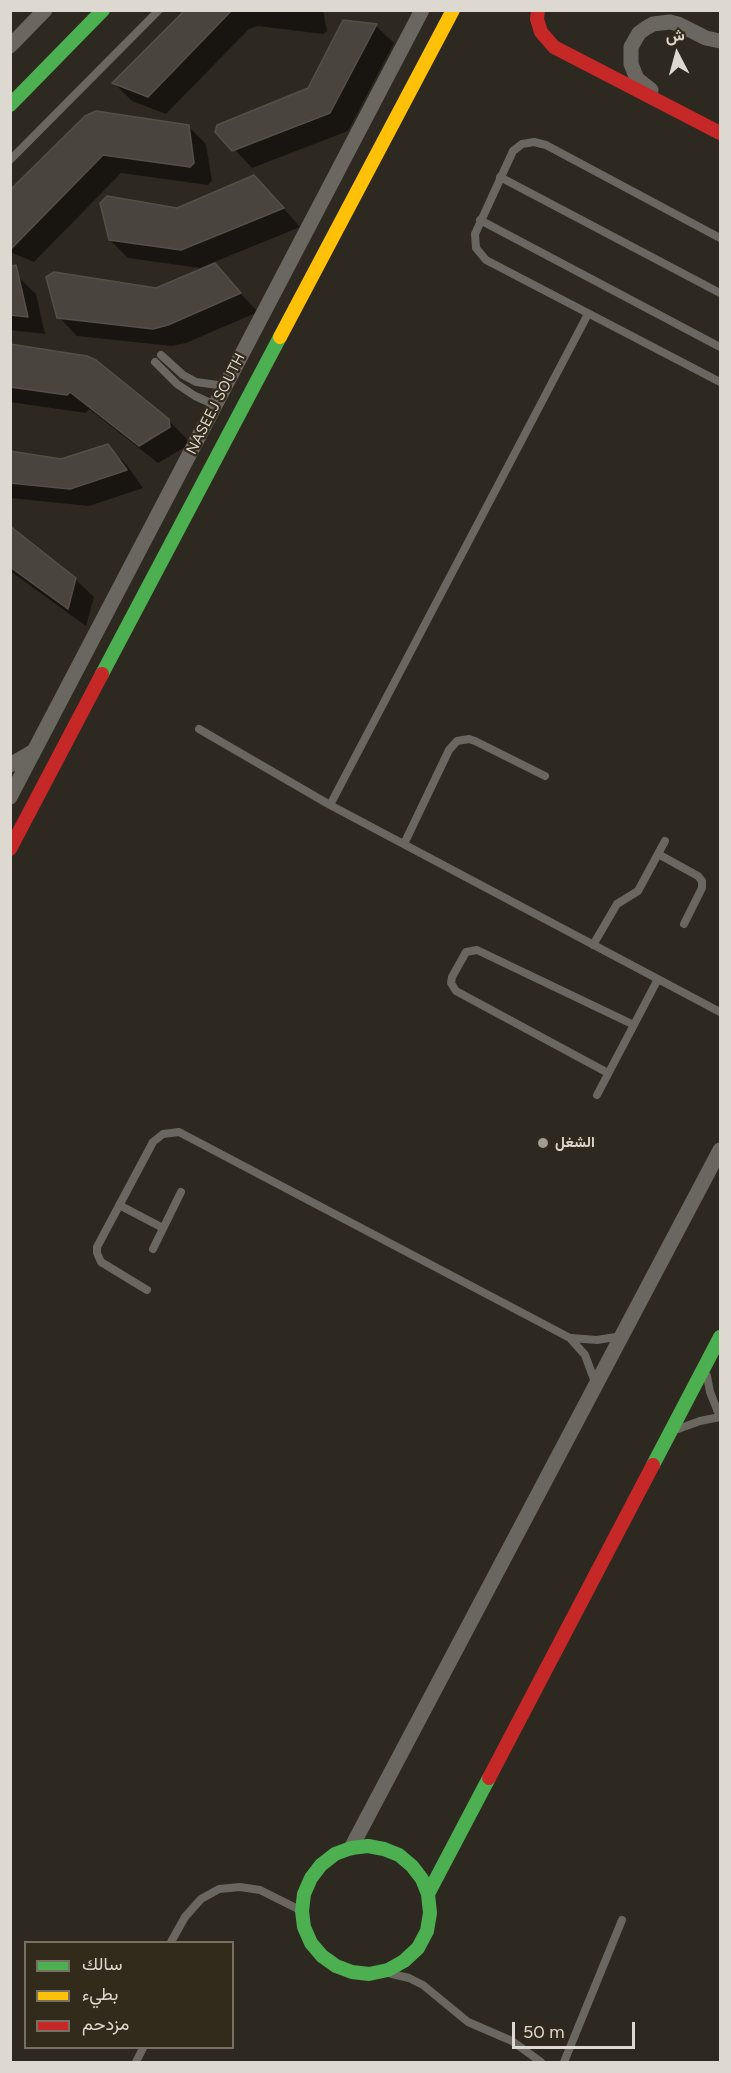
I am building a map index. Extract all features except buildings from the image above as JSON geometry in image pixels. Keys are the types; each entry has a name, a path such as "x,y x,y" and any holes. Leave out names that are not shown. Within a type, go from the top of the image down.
{"street":[{"path":"10,46 45,10"},
{"path":"10,105 103,10"},
{"name":"NASEEJ SOUTH","path":"10,797 422,10"},
{"path":"10,849 453,10"},
{"path":"538,10 537,19 541,32 554,47 720,133"},
{"path":"670,10 720,39"},
{"path":"682,113 668,99 637,79 630,56 635,40 639,33 653,24 670,22 706,38 720,39"},
{"path":"10,765 36,749"},
{"path":"351,1848 720,1150"},
{"path":"428,1894 720,1337"},
{"path":"368,1846 399,1855 422,1879 428,1894 430,1913 427,1931 418,1948 404,1961 388,1970 369,1974 352,1972 336,1966 322,1956 308,1935 302,1911 304,1894 316,1871 335,1854 351,1848 368,1846"}],"lane":[{"path":"10,160 159,10"},
{"path":"720,238 540,143 528,143 513,151 475,234 476,248 486,261 720,382"},
{"path":"500,177 720,293"},
{"path":"480,220 720,347"},
{"path":"330,805 588,314"},
{"path":"161,355 183,375 196,382 225,386"},
{"path":"155,362 177,384 215,405"},
{"path":"199,729 330,805 720,1012"},
{"path":"404,844 449,750 457,741 470,739 476,741 545,777"},
{"path":"593,945 617,904 638,891 665,841"},
{"path":"658,854 698,876 702,881 702,888 684,924"},
{"path":"608,1073 456,991 451,986 452,977 466,952 477,950 634,1025"},
{"path":"597,1095 658,980"},
{"path":"147,1290 101,1262 97,1253 99,1242 153,1142 163,1134 179,1132 570,1338 591,1365 596,1388"},
{"path":"153,1249 181,1192"},
{"path":"119,1205 163,1228"},
{"path":"570,1338 597,1340 623,1335"},
{"path":"671,1432 700,1421 720,1417 710,1392 706,1366"},
{"path":"172,1941 185,1917 201,1899 219,1889 240,1887 260,1890 302,1911"},
{"path":"564,2062 622,1920"},
{"path":"369,1974 396,1975 416,1982 468,2022 512,2041 541,2062"}],"traffic: fast":[{"path":"10,105 103,10"},
{"path":"102,674 280,337"},
{"path":"653,1465 720,1337"},
{"path":"428,1894 422,1879 399,1855 368,1846 351,1848 335,1854 321,1865 311,1878 304,1894 302,1911 304,1927 311,1943 322,1956 336,1966 352,1972 369,1974 388,1970 404,1961 418,1948 427,1931 430,1913 428,1894 489,1778"}],"traffic: slow":[{"path":"280,337 453,10"}],"traffic: jam":[{"path":"538,10 537,19 541,32 554,47 720,133"},
{"path":"10,849 102,674"},
{"path":"489,1778 653,1465"}],"place":[{"name":"الشغل","path":"543,1143"}]}
